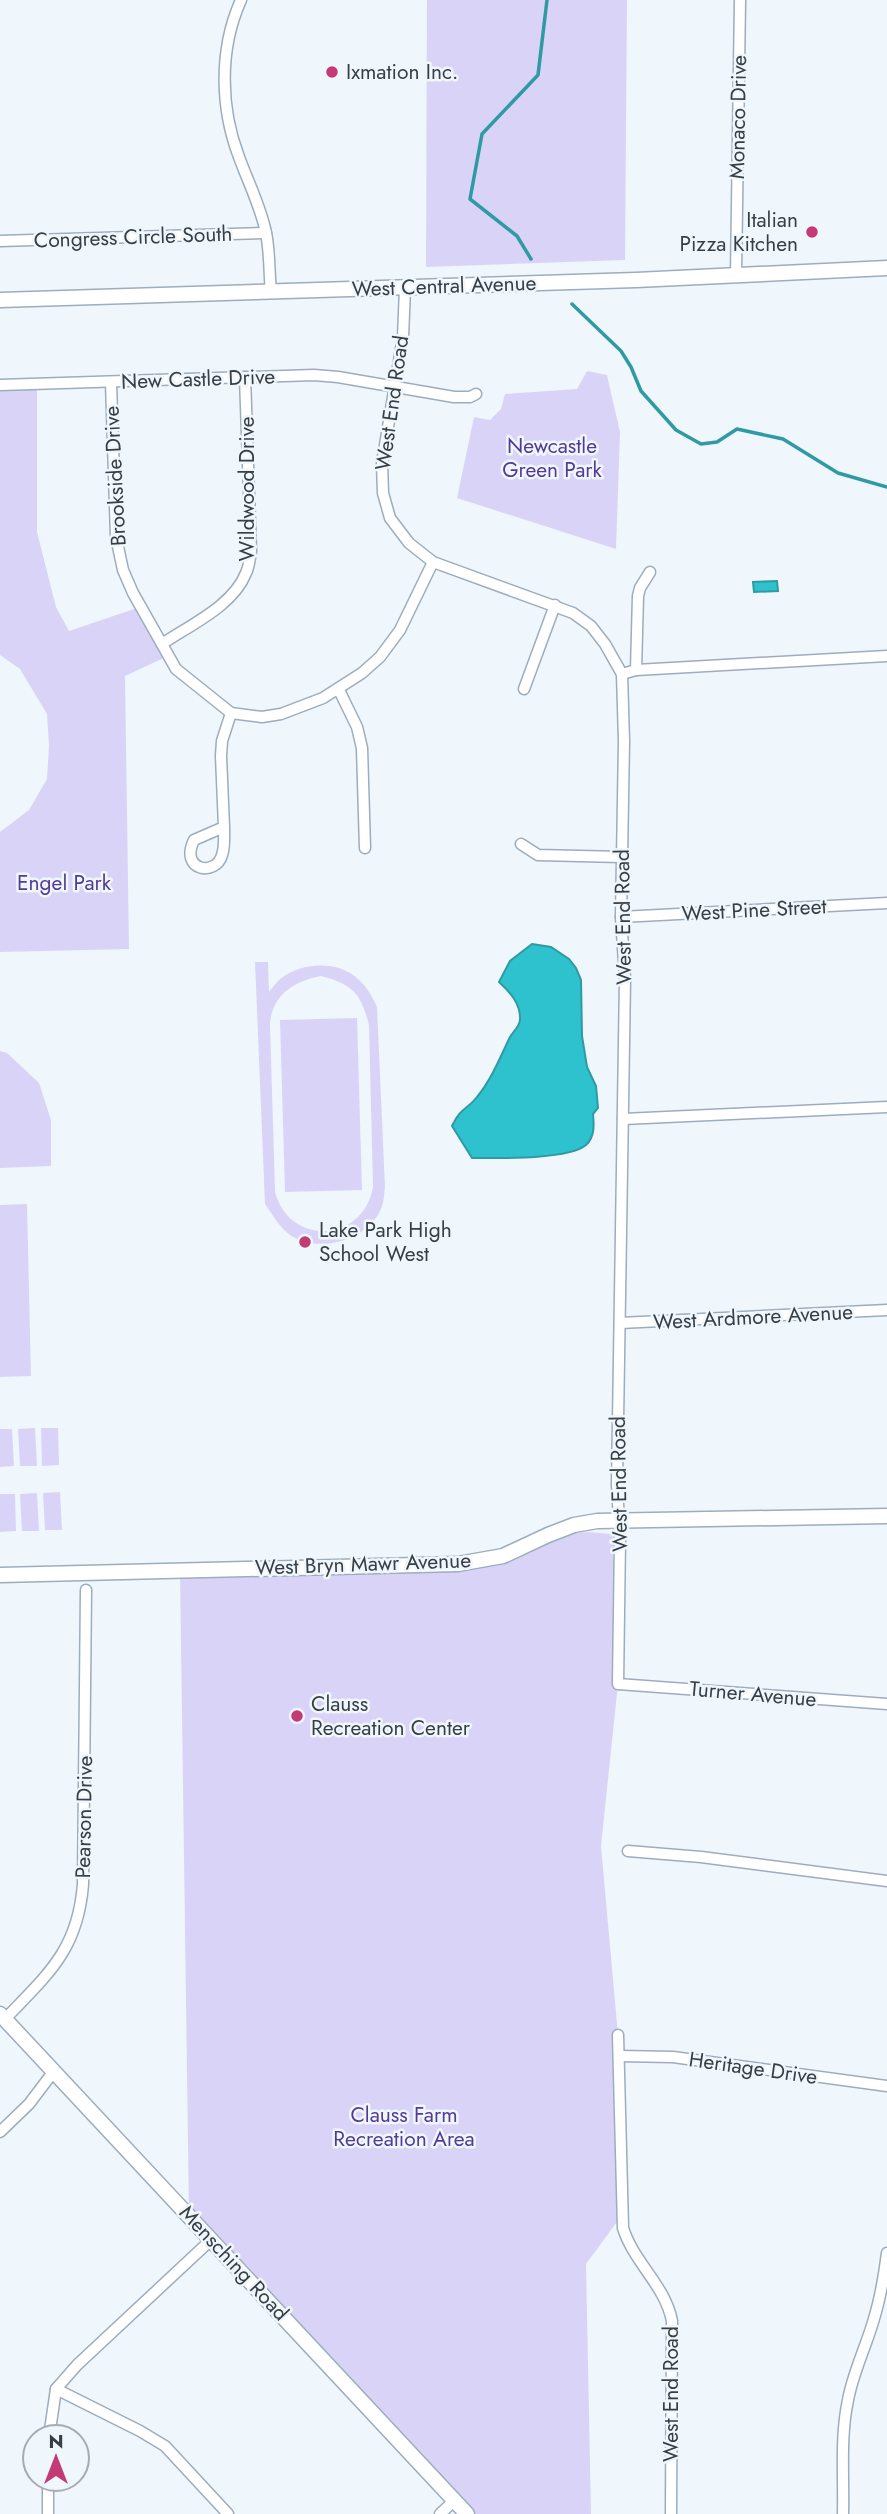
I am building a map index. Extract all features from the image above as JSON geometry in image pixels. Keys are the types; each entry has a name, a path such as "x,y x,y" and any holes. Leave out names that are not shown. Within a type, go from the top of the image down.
{"street":[{"path":"241,0 227,48 226,107 235,146 266,233 271,292"},
{"name":"Monaco Drive","path":"736,275 740,0"},
{"name":"Congress Circle South","path":"0,241 266,233"},
{"name":"West Central Avenue","path":"0,300 405,288 887,268"},
{"name":"West End Road","path":"405,288 403,337 382,463 384,501 390,518 401,534 433,562 573,613 591,626 615,660 621,674 624,741 621,917 625,979 617,1486 620,1519 618,1684"},
{"name":"New Castle Drive","path":"0,385 314,375 454,397 470,397 476,394"},
{"name":"Wildwood Drive","path":"162,644 237,590 247,571 251,551 246,377"},
{"name":"Brookside Drive","path":"110,382 119,558 133,593 176,669 231,713"},
{"path":"224,827 221,756 231,713 262,717 281,714 339,690 380,657 409,614 433,562"},
{"path":"636,670 638,596 650,572"},
{"path":"524,689 555,605"},
{"path":"621,674 636,670 887,656"},
{"path":"339,690 354,720 362,748 365,848"},
{"path":"521,844 538,855 621,857"},
{"name":"West Pine Street","path":"621,917 887,903"},
{"path":"623,1119 887,1107"},
{"name":"West Ardmore Avenue","path":"620,1323 887,1310"},
{"name":"West Bryn Mawr Avenue","path":"0,1575 458,1564 503,1556 574,1525 620,1519 887,1516"},
{"name":"Pearson Drive","path":"3,2016 56,1965 72,1937 81,1908 86,1590"},
{"name":"Turner Avenue","path":"618,1684 887,1704"},
{"path":"628,1852 701,1857 887,1881"},
{"name":"Mensching Road","path":"3,2016 467,2514"},
{"name":"West End Road","path":"618,2035 623,2228 633,2253 665,2297 672,2321 671,2514"},
{"name":"Heritage Drive","path":"619,2056 673,2057 887,2085"},
{"path":"0,2132 29,2104 54,2071"},
{"path":"51,2423 56,2389 76,2365 212,2239"},
{"path":"843,2514 844,2432 848,2401 856,2365 872,2325 887,2253"},
{"path":"56,2389 165,2446 228,2514"},
{"path":"48,2493 48,2514"},
{"path":"440,2514 455,2500"}],"green space":[{"path":"427,0 627,0 625,260 426,267"},
{"name":"Newcastle Green Park","path":"587,371 607,375 620,432 616,549 457,498 474,417 490,420 501,409 505,394 577,389"},
{"name":"Engel Park","path":"37,384 37,532 56,607 69,631 140,607 168,656 125,676 129,949 0,952 0,832 29,810 47,779 49,746 47,714 20,669 0,655 0,385"},
{"path":"255,962 268,962 269,992 280,979 298,969 330,966 350,973 361,982 377,1007 385,1187 382,1207 365,1229 341,1241 327,1244 301,1241 290,1235 276,1221 265,1204","holes":["321,976 354,992 369,1025 373,1187 367,1206 356,1219 342,1228 326,1231 310,1229 295,1222 283,1210 275,1192 270,1024 275,1005 286,991 311,978"]},
{"path":"357,1018 362,1190 285,1192 280,1020"},
{"path":"0,1051 7,1053 39,1083 51,1120 51,1166 0,1168"},
{"path":"27,1204 31,1376 0,1377 0,1205"},
{"path":"35,1428 37,1466 20,1466 18,1429"},
{"path":"41,1428 58,1428 59,1465 42,1466"},
{"path":"0,1429 12,1429 14,1466 0,1467"},
{"path":"60,1492 62,1530 45,1530 43,1493"},
{"path":"37,1493 39,1531 22,1531 20,1494"},
{"path":"0,1494 15,1494 16,1531 0,1532"},
{"name":"Clauss Farm Recreation Area","path":"587,1532 612,1534 614,1543 618,1684 601,1846 618,2035 622,2215 586,2264 591,2514 464,2514 189,2215 180,1570 458,1564 548,1535"}],"water":[{"path":"777,581 778,591 754,592 753,582"},
{"path":"532,944 551,947 569,959 581,980 582,1036 587,1067 596,1086 598,1108 593,1114 592,1134 586,1145 564,1153 531,1157 472,1158 452,1126 458,1115 487,1083 518,1025 520,1014 517,1004 499,982 510,961"}],"waterway":[{"path":"531,259 517,236 470,199 482,134 538,75 547,0"},
{"path":"572,304 621,351 641,391 676,430 701,444 717,442 737,429 783,439 838,473 887,487"}],"place":[{"name":"Ixmation Inc.","path":"332,72"},
{"name":"Italian Pizza Kitchen","path":"812,232"},
{"name":"Lake Park High School West","path":"305,1242"},
{"name":"Clauss Recreation Center","path":"297,1716"}]}
